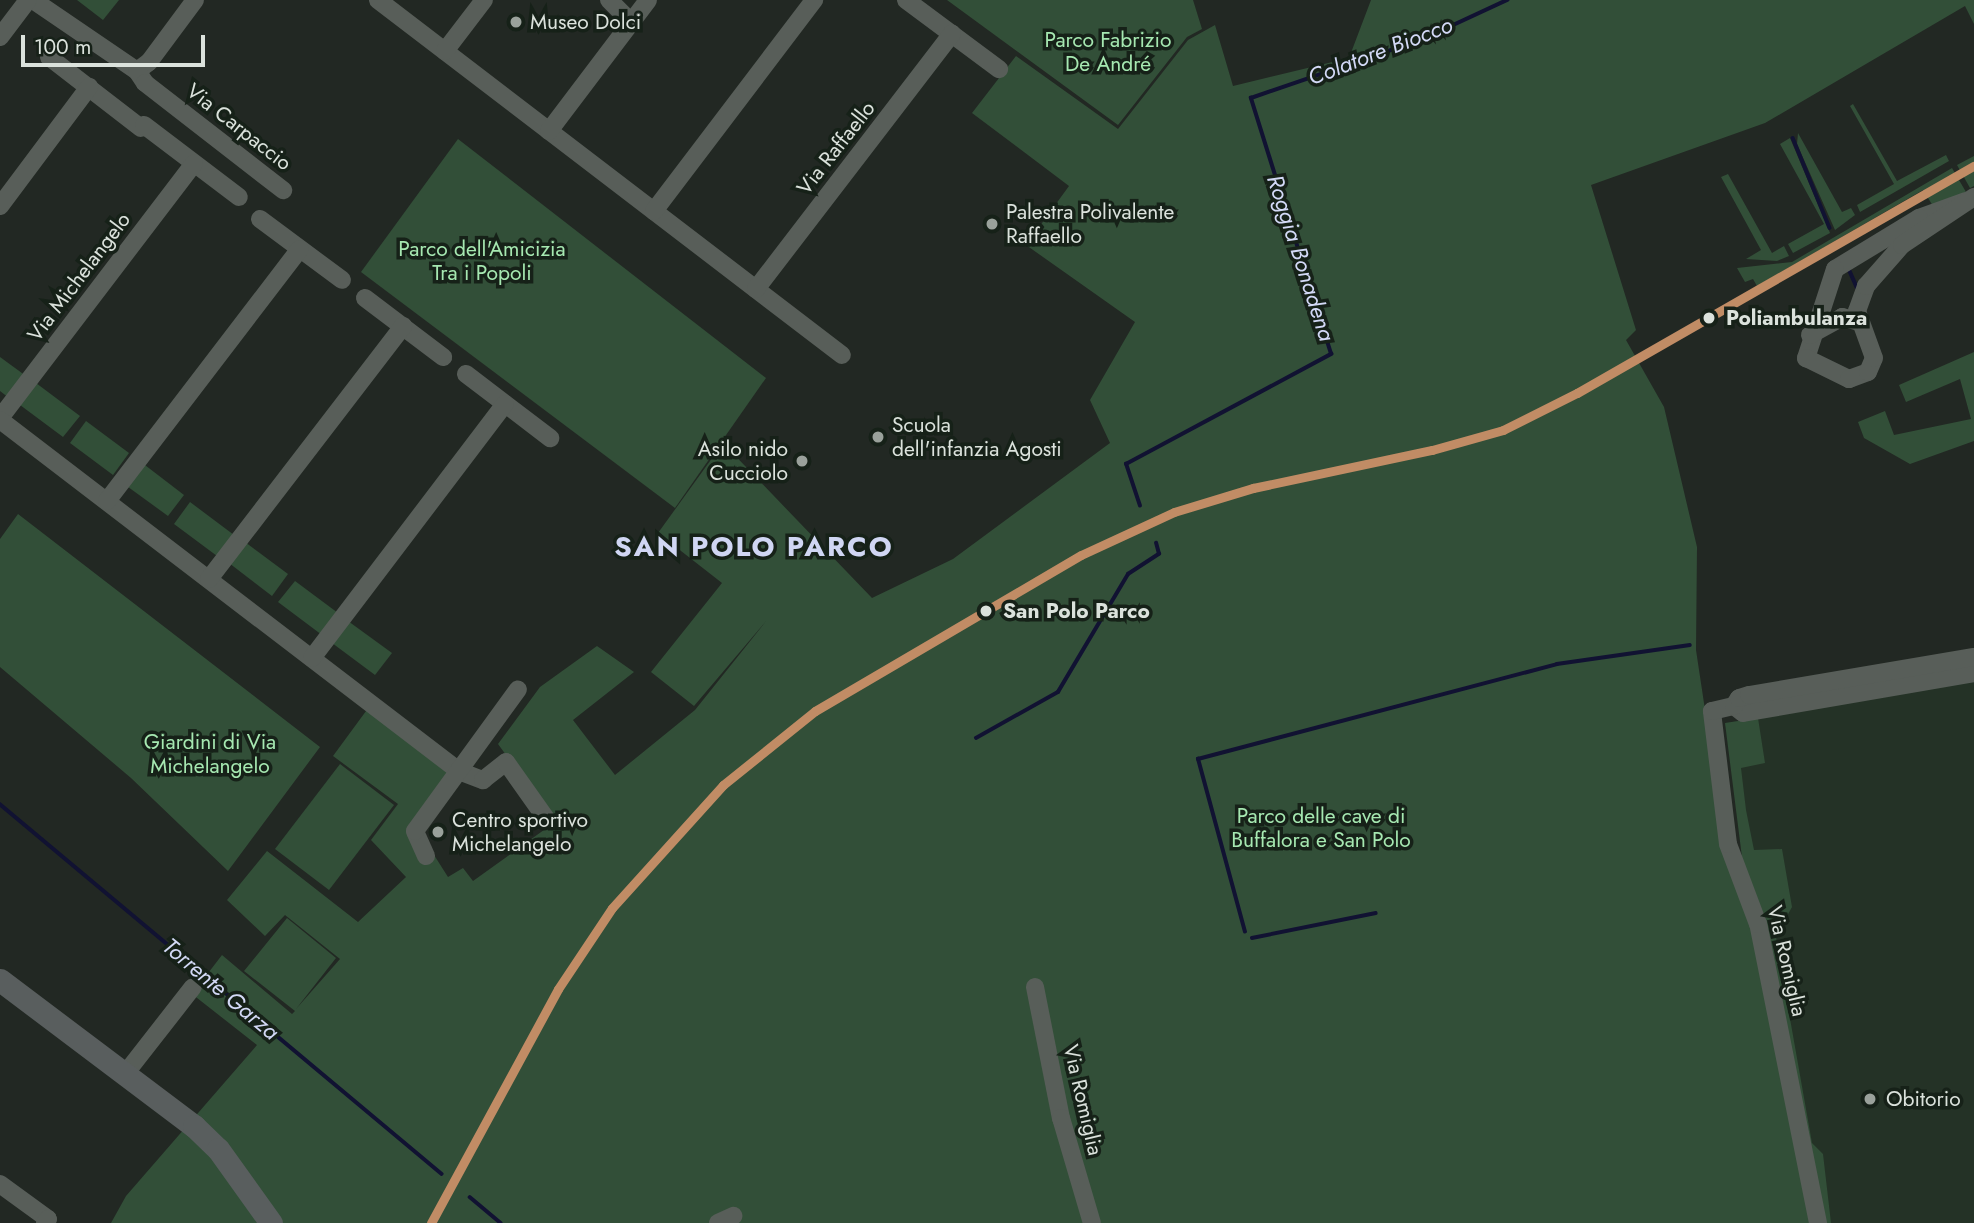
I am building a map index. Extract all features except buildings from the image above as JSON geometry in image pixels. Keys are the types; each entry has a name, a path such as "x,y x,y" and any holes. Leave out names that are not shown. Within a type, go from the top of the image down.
{"main road":[{"path":"0,980 125,1074 218,1149 271,1223"}],"street":[{"path":"0,37 31,0"},
{"name":"Via Carpaccio","path":"31,0 137,71 145,83 283,190"},
{"path":"137,71 149,62 195,0"},
{"path":"378,0 842,355"},
{"path":"445,51 484,0"},
{"path":"609,0 631,22"},
{"path":"549,131 648,0"},
{"path":"654,211 814,0"},
{"path":"906,0 999,69"},
{"name":"Via Raffaello","path":"756,289 952,34"},
{"path":"49,57 239,197"},
{"path":"0,206 89,87"},
{"name":"Via Michelangelo","path":"194,163 0,419 459,771"},
{"path":"1970,199 1884,263 1859,299 1860,322 1874,358 1868,372 1849,379 1810,362 1805,351 1835,269 1919,218 1970,199"},
{"path":"260,219 342,280"},
{"path":"107,501 300,249"},
{"path":"365,298 443,357"},
{"path":"1810,335 1842,317 1860,322"},
{"path":"209,579 403,327"},
{"path":"466,374 550,438"},
{"path":"312,658 505,404"},
{"path":"1974,657 1908,676 1763,709 1743,713 1734,706 1739,698 1749,695 1798,688 1908,676 1974,673"},
{"path":"426,856 415,831 518,688"},
{"path":"1763,709 1766,701 1798,688"},
{"name":"Via Romiglia","path":"1734,706 1712,711 1728,844 1758,924 1818,1223"},
{"path":"459,771 483,780 506,762 547,820"},
{"name":"Via Romiglia","path":"1035,986 1061,1118 1092,1223"},
{"path":"125,1074 193,987"},
{"path":"0,1184 48,1219 45,1223"}],"shaded area":[{"path":"1974,681 1974,1223 1826,1223 1725,723"}],"green space":[{"path":"77,0 119,0 103,20"},
{"name":"Parco Fabrizio De André","path":"947,0 1193,0 1202,29 1187,37 1118,125"},
{"name":"Parco delle cave di Buffalora e San Polo","path":"1371,0 1974,0 1974,24 1965,6 1765,123 1591,185 1636,330 1626,340 1664,407 1697,547 1696,650 1707,723 1814,1223 111,1223 126,1196 257,1045 192,994 222,955 292,1014 295,1011 244,971 287,918 336,958 296,1009 340,959 285,915 265,936 227,900 267,851 358,922 406,877 371,840 398,804 333,756 369,707 452,774 415,825 448,877 463,868 473,881 555,822 498,744 540,687 597,646 634,672 573,720 615,775 695,710 767,620 694,706 651,672 722,583 658,533 723,443 872,598 953,559 1110,443 1090,400 1135,322 1026,245 1069,186 972,113 1016,56 1118,129 1188,40 1215,25 1233,86 1349,58"},
{"path":"1853,104 1897,181 1946,155 1949,161 1860,212 1857,205 1894,184 1850,106"},
{"path":"1798,133 1842,212 1851,208 1855,215 1835,230 1797,144"},
{"path":"1790,138 1830,233 1793,253 1788,244 1824,224 1780,144"},
{"name":"Parco dell'Amicizia Tra i Popoli","path":"458,139 766,378 675,508 361,272"},
{"path":"1974,156 1974,186 1970,188 1957,165"},
{"path":"1952,168 1966,192 1933,206 1923,190 1757,286 1753,279 1745,282 1737,268 1792,262"},
{"path":"1728,174 1772,253 1784,246 1789,256 1777,261 1746,259 1761,250 1721,177"},
{"path":"1974,352 1974,441 1910,464 1864,438 1858,422 1885,411 1894,435 1971,419 1960,379 1906,402 1899,385"},
{"path":"0,357 26,376 9,398 0,391"},
{"path":"36,383 80,416 63,437 20,405"},
{"path":"86,421 129,453 113,475 70,443"},
{"path":"141,462 184,495 168,516 124,484"},
{"path":"190,502 234,535 217,556 174,524"},
{"name":"Giardini di Via Michelangelo","path":"18,514 320,747 228,871 131,778 0,667 0,539"},
{"path":"245,542 288,574 272,596 229,563"},
{"path":"295,581 338,613 322,635 278,602"},
{"path":"348,621 392,653 375,675 332,643"},
{"path":"1758,718 1765,763 1741,768 1746,810 1754,850 1782,849 1792,907 1776,936 1777,945 1812,1143 1823,1154 1831,1223 1826,1223 1743,865 1725,723"},
{"path":"340,764 394,805 329,890 275,849"}],"waterway":[{"name":"Roggia Bonadena","path":"1140,506 1126,464 1331,354 1251,98 1423,39 1507,0"},
{"path":"1793,138 1830,228"},
{"path":"1849,269 1857,287"},
{"name":"Roggia Bonadena","path":"976,738 1058,692 1128,574 1159,554 1156,543"},
{"path":"1245,932 1198,759 1557,664 1690,645"},
{"name":"Torrente Garza","path":"0,804 442,1174"},
{"path":"1252,938 1376,913"},
{"name":"Torrente Garza","path":"470,1197 501,1223"}],"transit line":[{"path":"431,1223 558,989 612,908 723,785 815,711 1081,555 1174,512 1253,488 1432,450 1503,430 1577,393 1974,166"}],"place":[{"name":"Museo Dolci","path":"516,22"},
{"name":"Palestra Polivalente Raffaello","path":"992,224"},
{"name":"Poliambulanza","path":"1709,318"},
{"name":"Scuola dell'infanzia Agosti","path":"878,437"},
{"name":"Asilo nido Cucciolo","path":"802,461"},
{"name":"San Polo Parco","path":"986,611"},
{"name":"Centro sportivo Michelangelo","path":"438,832"},
{"name":"Obitorio","path":"1870,1099"}],"district":[{"name":"SAN POLO PARCO","path":"754,547"}],"water label":[{"name":"Colatore Biocco","path":"1380,51"}]}
